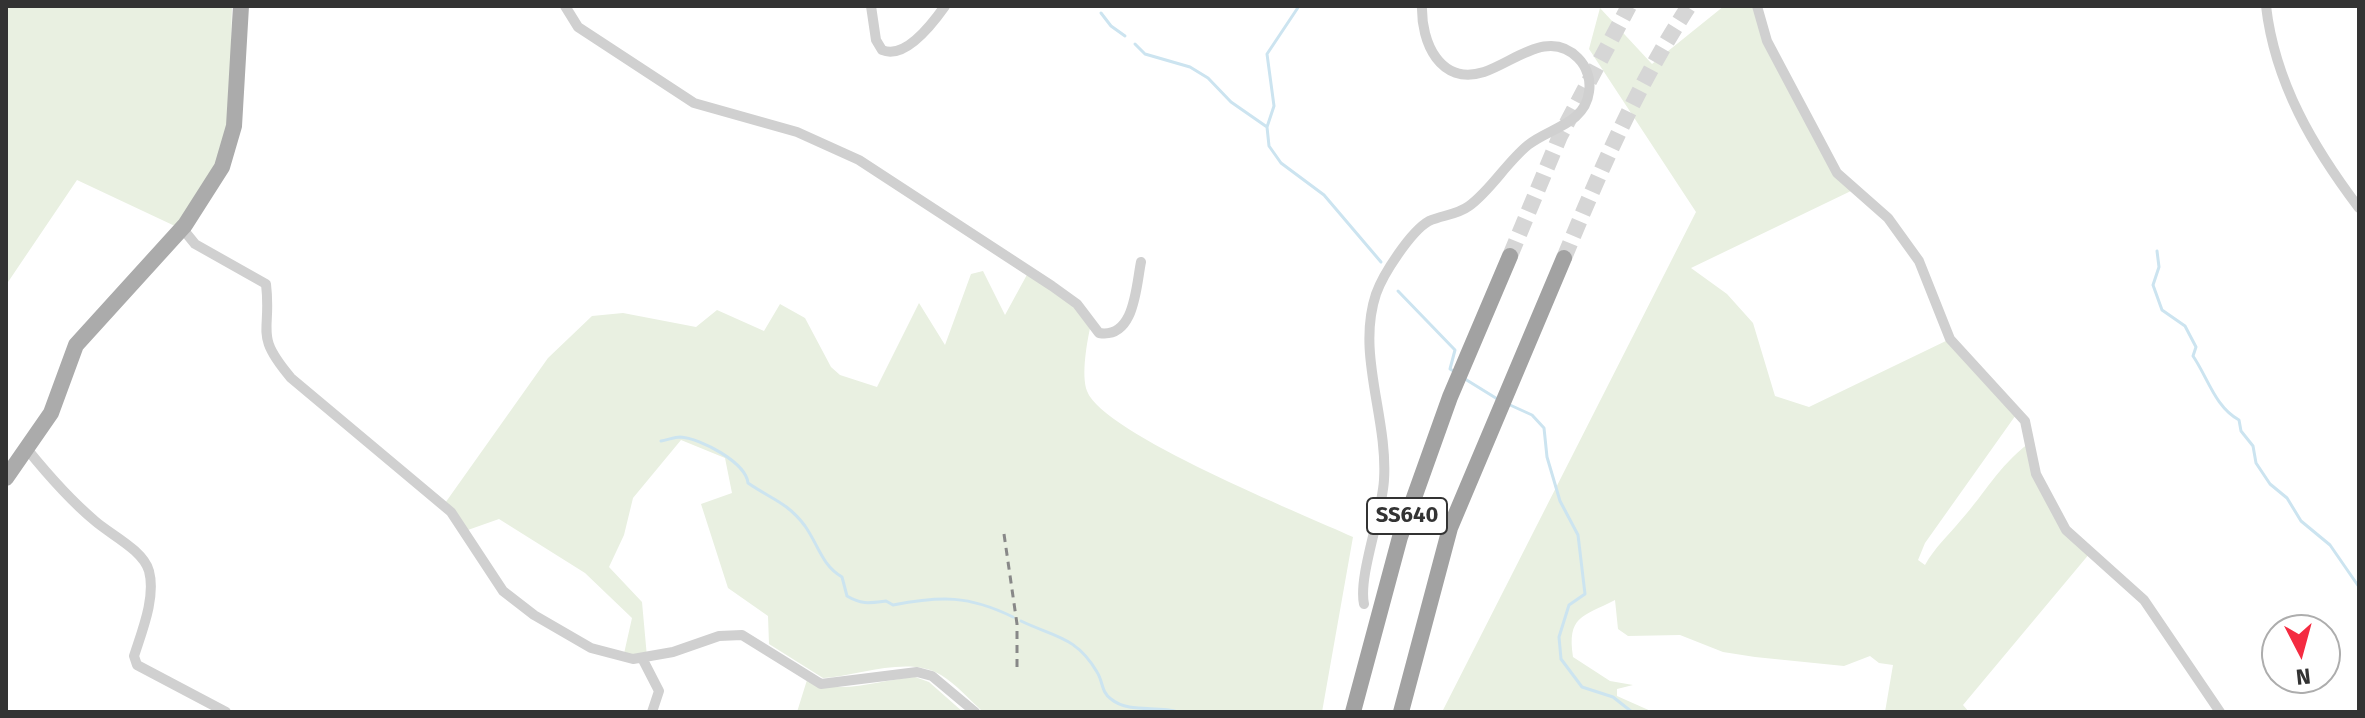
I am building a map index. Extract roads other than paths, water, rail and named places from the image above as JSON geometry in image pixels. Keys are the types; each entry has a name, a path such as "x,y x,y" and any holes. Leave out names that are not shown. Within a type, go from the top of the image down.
{"highway":[{"name":"SS640","path":"1353,712 1400,537 1450,397 1510,256"},
{"name":"SS640","path":"1401,712 1450,528 1564,258"}],"main road":[{"path":"6,478 51,413 63,373 76,345 182,228 213,184 232,139 241,6"}],"street":[{"path":"565,6 578,27 701,106 785,128 859,160 1077,304 1099,333 1114,332 1127,320 1141,262"},
{"path":"871,6 876,40 888,53 904,49 945,6"},
{"path":"1364,604 1362,587 1377,532 1384,480 1383,426 1369,347 1370,320 1378,290 1390,267 1424,224 1467,208 1529,145 1575,118 1586,102 1589,90 1588,77 1580,60 1570,52 1552,46 1530,49 1479,73 1448,68 1428,47 1422,6"},
{"path":"1757,6 1767,41 1837,173 1862,199 1888,218 1919,261 1950,339 2025,421 2036,474 2066,530 2144,600 2220,712"},
{"path":"2266,6 2278,68 2288,96 2359,208"},
{"path":"182,228 195,244 253,273 266,284 264,335 272,356 291,378 451,512 503,591 534,615 591,648 638,658 673,652 719,636 742,635 821,684 917,672 932,676 975,712"},
{"path":"27,449 48,476 95,521 143,559 149,572 149,593 134,656 137,665 226,712"},
{"path":"638,658 659,691 652,712"}],"waterway":[{"path":"1267,127 1274,106 1267,54 1299,6"},
{"path":"1101,13 1111,26 1125,36"},
{"path":"1135,44 1145,54 1190,67 1208,78 1231,102 1267,127 1269,146 1281,163 1324,195 1381,262"},
{"path":"2157,251 2159,267 2153,285 2162,310 2185,326 2196,347 2193,356 2218,400 2239,420 2241,431 2253,446 2256,463 2270,484 2287,498 2301,521 2330,545 2359,587"},
{"path":"1398,291 1455,350 1450,369 1455,372"},
{"path":"1465,379 1499,400"},
{"path":"1510,405 1532,415 1544,428 1547,457 1560,501 1578,535 1585,594 1569,605 1559,637 1561,659 1582,687 1613,697 1632,712"},
{"path":"661,441 689,438 731,460 748,483 798,518 825,560 842,577 847,596 852,599 866,603 886,601 893,605 954,599 982,605 1013,617"},
{"path":"1021,621 1064,639 1081,651 1097,672 1105,693 1118,704 1178,712"}],"tunnel":[{"path":"1510,256 1560,136 1629,6"},
{"path":"1564,258 1636,98 1689,6"}],"railway":[{"path":"1004,534 1017,624 1017,672"}]}
